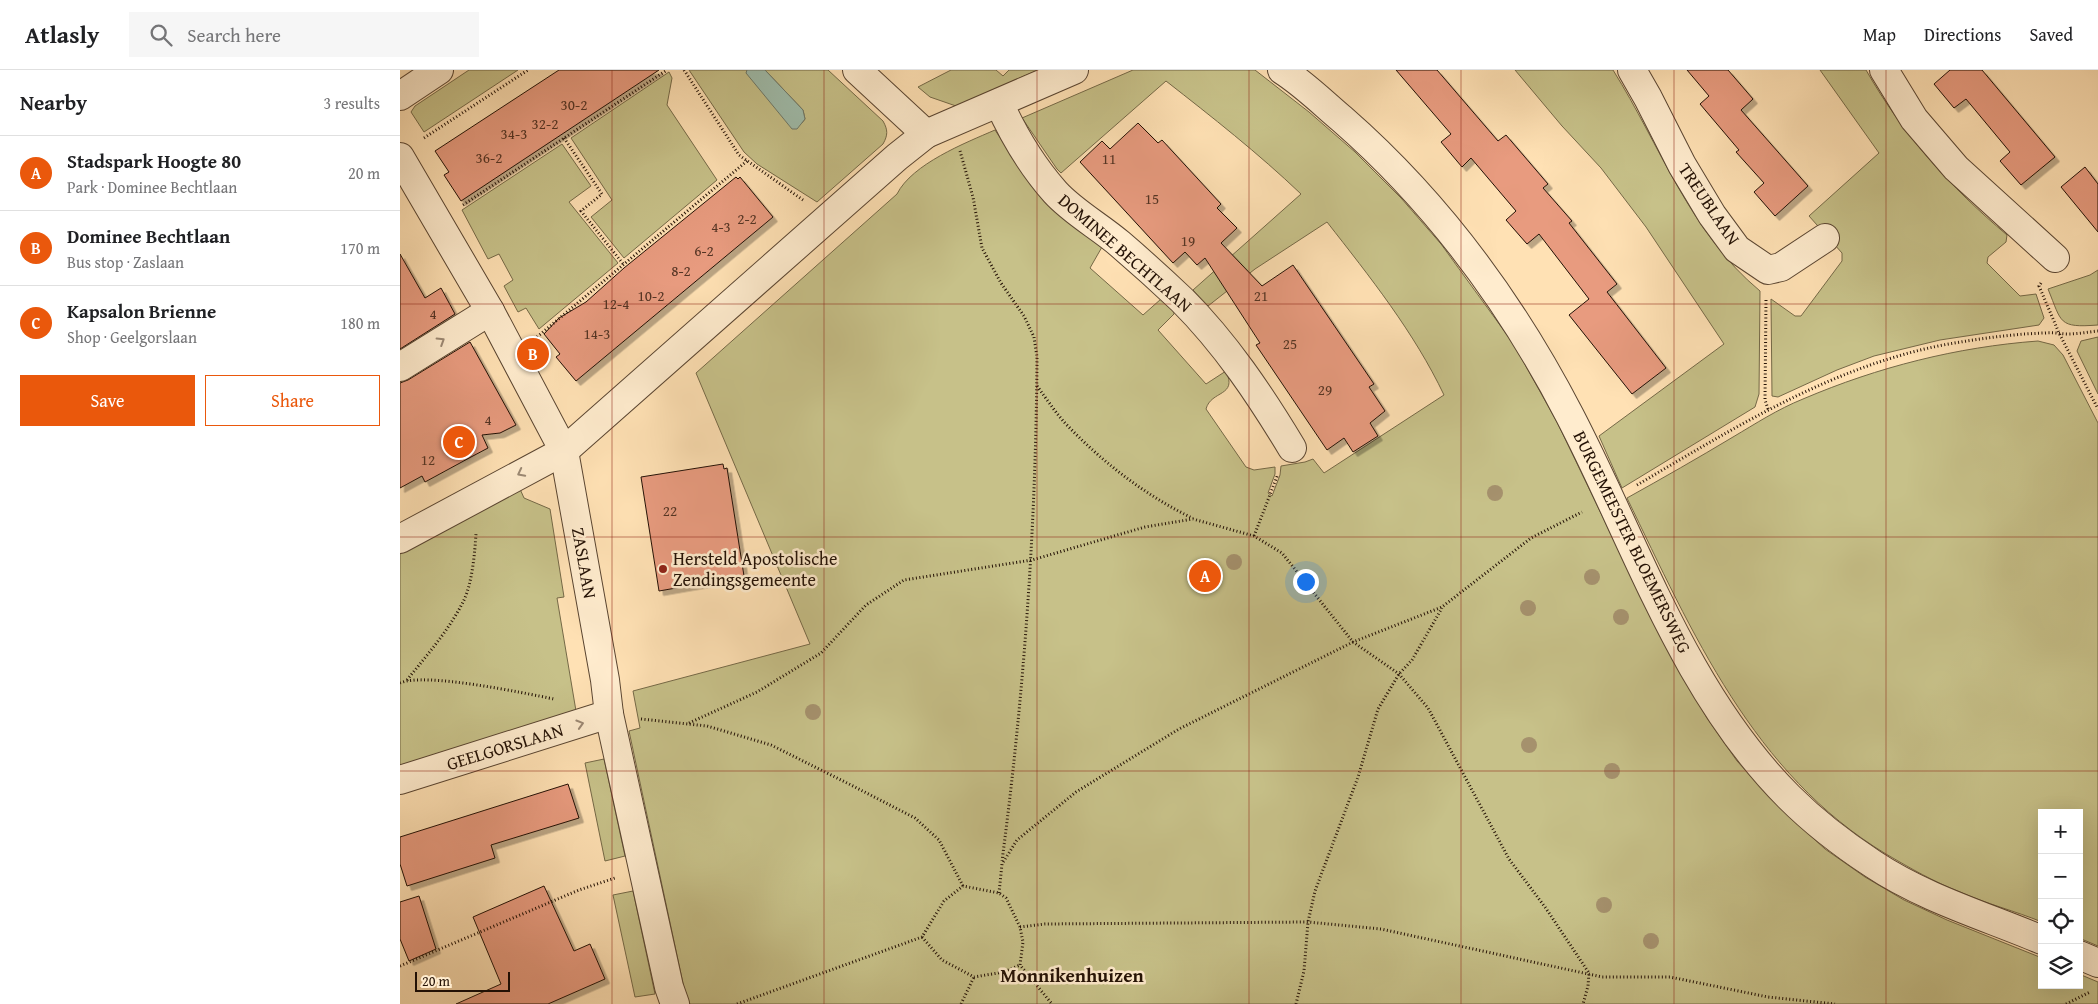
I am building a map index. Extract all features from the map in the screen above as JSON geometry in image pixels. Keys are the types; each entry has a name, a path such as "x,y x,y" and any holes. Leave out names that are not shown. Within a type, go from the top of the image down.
{"street":[{"path":"400,96 439,70"},
{"path":"857,70 938,129"},
{"path":"400,539 564,451 829,218 938,129 1074,70"},
{"name":"BURGEMEESTER BLOEMERSWEG","path":"1282,70 1372,146 1408,182 1452,232 1487,278 1524,335 1570,416 1672,627 1719,711 1750,754 1790,798 1874,866 1954,905 2038,938"},
{"name":"TREUBLAAN","path":"1632,70 1682,165 1712,215 1737,248 1768,270"},
{"path":"1884,70 1914,119 1956,168 2055,258"},
{"name":"DOMINEE BECHTLAAN","path":"998,103 1010,126 1056,193 1120,244 1188,306 1237,363 1261,397 1292,448"},
{"name":"ZASLAAN","path":"408,150 438,221 490,311 564,451 601,717 644,868 669,987 675,1004"},
{"path":"1768,270 1781,267 1825,238"},
{"path":"400,366 490,311"},
{"name":"GEELGORSLAAN","path":"400,780 601,717"},
{"path":"2083,959 2097,975"}],"path":[{"path":"408,150 528,70"},
{"path":"438,221 667,70"},
{"path":"684,70 739,155 829,218"},
{"path":"938,129 961,155 982,248 1001,283 1024,316 1034,337 1037,357 1032,560 1021,702 999,893"},
{"path":"564,138 602,194 581,211 624,265"},
{"path":"513,356 747,162"},
{"path":"2055,258 2039,286 2059,333 2098,409"},
{"path":"1768,270 1765,400 1768,409"},
{"path":"1002,864 1017,840 1076,792 1179,729 1352,642 1442,607 1531,538 1579,513 1611,501 1768,409 1820,384 1876,364 1932,348 1993,337 2098,331"},
{"path":"1037,386 1064,422 1103,460 1163,504 1193,519 1254,536 1282,553 1352,642 1400,674 1428,708 1509,859 1545,907 1589,973 1584,1004"},
{"path":"1254,536 1278,475 1278,467 1292,448"},
{"path":"407,680 436,644 464,600 474,561 480,495"},
{"path":"689,724 757,692 821,653 866,605 904,580 1032,560 1145,527 1193,519"},
{"path":"1296,1004 1304,971 1308,922 1315,891 1358,777 1378,709 1400,674 1412,660 1442,607"},
{"path":"400,683 407,680 435,680 522,692 572,704 601,717 622,710 631,719 657,719 707,726 771,745 916,818 939,840 963,886"},
{"path":"400,966 579,890 644,868"},
{"path":"737,1004 922,937 944,901 963,886 999,893 1006,898 1020,927 1022,942 1020,965 1052,1004"},
{"path":"1020,927 1046,924 1308,922 1381,929 1602,977 1670,977 1768,998 1835,1004"},
{"path":"922,937 942,960 974,977 1004,972 1020,965"},
{"path":"2066,1004 2097,975"},
{"path":"960,1004 974,977"}],"shaded area":[{"path":"469,70 518,70 424,132 411,112 415,106"},
{"path":"689,70 747,70 747,73 802,123 805,119 803,110 765,70 828,70 883,121 887,130 886,138 883,144 817,202 757,164 744,152"},
{"path":"747,70 765,70 803,110 805,119 797,129 792,129 746,73"},
{"path":"951,70 996,70 1003,76 1009,70 1038,70 956,106 930,97 918,87"},
{"path":"1133,70 1255,70 1309,112 1355,152 1401,198 1441,244 1513,343 1557,422 1659,634 1707,718 1737,761 1780,808 1825,849 1865,877 1904,900 1947,920 2038,956 2038,989 2083,989 2083,976 2098,982 2098,1004 690,1004 684,988 629,731 640,728 633,691 810,644 696,373 897,194 914,173 940,156 995,130 1029,181 1062,217 1102,247 1090,268 1143,315 1161,299 1174,312 1158,330 1206,384 1226,371 1229,385 1209,403 1206,409 1246,467 1254,470 1275,467 1275,474 1268,493 1272,496 1280,475 1281,466 1313,459 1324,473 1444,395 1405,327 1375,284 1327,222 1255,269 1208,306 1193,290 1301,194 1252,150 1166,81 1061,173 1022,118"},
{"path":"1515,70 1613,70 1695,215 1714,243 1760,291 1759,394 1755,407 1622,488 1599,436 1724,344 1646,227 1601,168 1562,126"},
{"path":"1820,70 1866,70 1880,94 1929,159 1966,198 2007,235 2006,242 1988,257 1987,263 2020,296 2036,294 2044,318 2039,325 1940,340 1874,356 1837,370 1778,397 1772,396 1771,299 1795,316 1801,316 1842,261 1842,253 1809,216 1879,153"},
{"path":"669,72 672,78 667,105 717,180 624,258 591,217 612,200 571,138"},
{"path":"562,144 591,186 569,202 618,263 539,329 526,308 518,312 504,286 513,280 499,254 488,259 462,210"},
{"path":"2098,270 2098,325 2075,325 2063,321 2048,289 2090,275"},
{"path":"2098,337 2098,394 2077,351 2081,341"},
{"path":"2038,341 2054,345 2063,355 2098,423 2098,946 2083,940 2083,809 2038,809 2038,920 1950,888 1886,854 1839,821 1799,783 1763,742 1731,696 1702,648 1627,498 1776,412 1831,388 1860,377 1918,360 2008,344"},
{"path":"520,489 524,498 550,509 564,597 557,598 576,711 400,767 400,554"},
{"path":"604,759 625,856 605,861 585,763"},
{"path":"633,891 655,994 635,997 613,895"}],"building":[{"path":"559,70 659,70 461,201 444,175 449,172 435,151"},
{"path":"1396,70 1437,70 1498,141 1506,135 1548,184 1543,188 1572,221 1569,223 1617,284 1607,292 1666,368 1632,394 1569,315 1589,299 1539,234 1527,244 1506,220 1516,211 1471,158 1462,167 1441,142 1451,134"},
{"path":"1687,70 1728,70 1753,99 1741,110 1808,186 1775,216 1754,192 1764,183 1736,152 1739,150 1700,104 1709,96"},
{"path":"1950,70 1982,70 2055,157 2021,185 2000,161 2010,152 1966,99 1954,108 1934,84"},
{"path":"1138,123 1158,143 1162,140 1221,204 1217,208 1237,228 1221,243 1262,286 1293,265 1374,384 1369,387 1385,411 1370,423 1378,436 1353,452 1344,438 1327,450 1256,345 1260,343 1205,258 1197,265 1185,252 1173,263 1080,162 1102,141 1110,149"},
{"path":"2085,167 2098,184 2098,232 2061,187"},
{"path":"736,177 738,179 740,177 773,217 576,381 556,357 560,354 544,334 559,318 586,302 624,268"},
{"path":"400,254 425,298 441,288 455,314 400,349"},
{"path":"470,342 516,425 500,433 482,435 488,448 425,482 422,476 400,488 400,383"},
{"path":"723,464 724,469 727,468 744,576 659,591 641,477"},
{"path":"568,784 579,818 491,845 495,858 407,886 400,864 400,837"},
{"path":"544,886 574,951 590,944 605,979 548,1004 456,1004 501,984 473,917"},
{"path":"419,896 436,949 409,961 400,939 400,902"}],"place":[{"name":"Dominee Bechtlaan","path":"533,354"},
{"name":"Kapsalon Brienne","path":"459,442"},
{"name":"Hersteld Apostolische Zendingsgemeente","path":"663,569"},
{"name":"Stadspark Hoogte 80","path":"1205,576"}],"district":[{"name":"Monnikenhuizen","path":"1072,975"}]}
